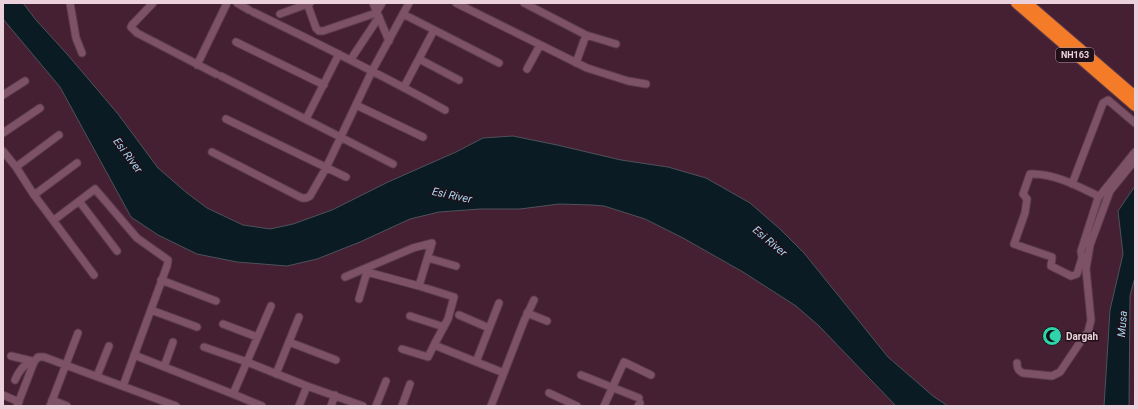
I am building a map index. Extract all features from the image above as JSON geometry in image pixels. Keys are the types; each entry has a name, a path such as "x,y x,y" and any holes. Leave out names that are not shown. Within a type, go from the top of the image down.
{"highway":[{"name":"NH163","path":"1016,3 1135,106"},
{"name":"NH163","path":"1027,3 1135,96"}],"street":[{"path":"70,3 76,38 82,53"},
{"path":"153,3 132,25 132,30 197,65 393,164"},
{"path":"197,65 227,3"},
{"path":"236,3 340,54 445,110"},
{"path":"280,14 308,3 316,28 319,31 378,15"},
{"path":"373,3 389,41"},
{"path":"353,56 378,15 382,3"},
{"path":"212,152 302,198 310,196 326,168 372,71 409,3"},
{"path":"456,3 586,68 628,81 646,84"},
{"path":"524,3 586,35 616,44"},
{"path":"403,14 499,63"},
{"path":"404,87 434,30"},
{"path":"576,63 586,35"},
{"path":"236,42 324,85"},
{"path":"527,69 540,45"},
{"path":"306,120 340,54"},
{"path":"419,59 459,80"},
{"path":"3,95 25,81"},
{"path":"1072,184 1103,103 1108,100 1135,123"},
{"path":"356,105 423,137"},
{"path":"3,133 40,108"},
{"path":"226,119 346,177"},
{"path":"16,166 59,135"},
{"path":"3,151 16,166 34,195 94,275"},
{"path":"1098,198 1096,195 1072,184 1039,174 1030,174 1023,194 1027,199 1025,212 1014,244 1052,257 1051,266 1071,276 1078,274 1082,258 1081,251 1098,198 1135,152"},
{"path":"1017,363 1017,368 1020,372 1052,376 1060,372 1088,332 1091,320 1086,269 1090,246 1110,191 1135,160"},
{"path":"34,195 77,163"},
{"path":"54,220 95,189 137,238 168,260 123,386"},
{"path":"79,201 117,251"},
{"path":"345,277 366,270 413,248 432,243 419,286"},
{"path":"428,258 456,266"},
{"path":"366,270 454,297 448,319 428,357 402,349"},
{"path":"359,299 366,270"},
{"path":"161,280 216,301"},
{"path":"491,406 527,313 534,300"},
{"path":"476,362 499,303"},
{"path":"234,394 271,306"},
{"path":"151,310 197,327"},
{"path":"527,313 546,321"},
{"path":"459,315 489,328"},
{"path":"410,316 444,327"},
{"path":"276,374 299,317"},
{"path":"223,324 257,337"},
{"path":"66,406 51,403 78,333"},
{"path":"164,367 173,342"},
{"path":"289,342 336,360"},
{"path":"434,345 504,373"},
{"path":"97,376 109,346"},
{"path":"204,348 247,362 363,406"},
{"path":"134,355 262,406"},
{"path":"11,356 32,362"},
{"path":"15,380 18,373 28,363 32,362 38,357 44,357 173,406"},
{"path":"3,395 18,404 32,362"},
{"path":"604,406 624,362 651,375"},
{"path":"581,375 612,387 639,402"},
{"path":"376,406 386,381"},
{"path":"402,406 410,384"},
{"path":"299,406 307,386"},
{"path":"549,393 577,406"},
{"path":"331,406 335,395"}],"water":[{"name":"Esi River","path":"3,3 23,3 118,114 158,168 207,208 243,225 270,229 293,224 332,210 483,138 513,136 621,160 668,167 706,178 750,203 780,229 804,253 888,357 933,396 948,406 896,406 819,326 796,306 743,272 683,238 645,219 604,206 559,204 520,209 480,209 439,212 410,219 360,242 317,259 287,266 237,262 197,254 158,235 131,217 60,87 3,19"},
{"name":"Musa","path":"1135,186 1135,277 1130,296 1129,406 1104,406 1110,310 1123,254 1118,211"}],"place":[{"name":"Dargah","path":"1052,336"}]}
